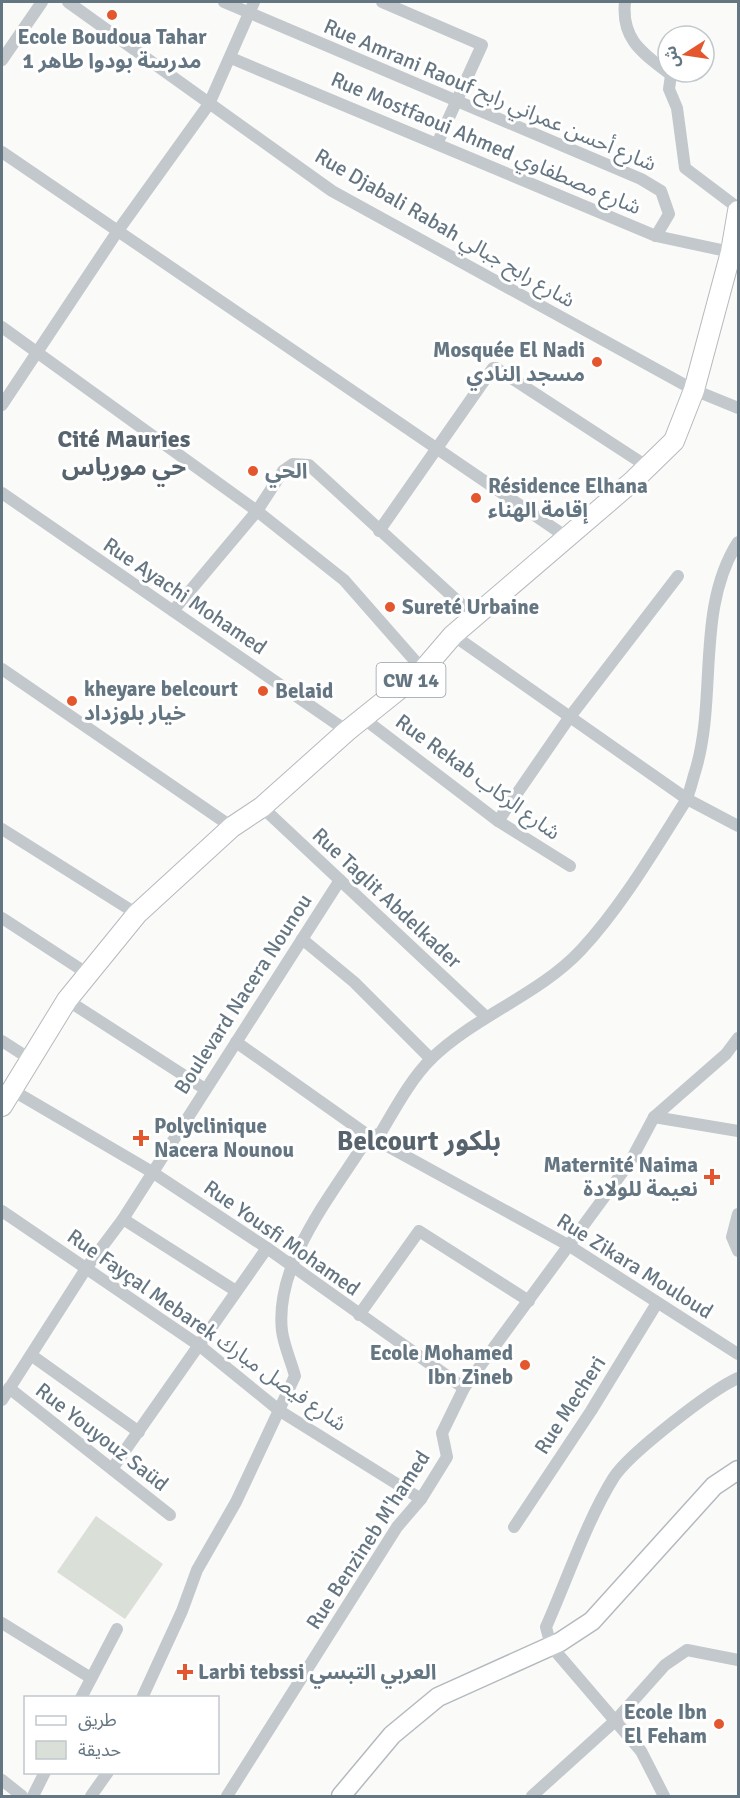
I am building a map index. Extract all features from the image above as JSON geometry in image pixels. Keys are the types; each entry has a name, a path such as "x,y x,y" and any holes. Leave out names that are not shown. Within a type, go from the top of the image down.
{"main road":[{"name":"CW 14","path":"7,1098 67,1000 137,915 232,827 262,807 347,731 423,670 453,635 568,538 674,441 694,390 731,252 738,209"}],"street":[{"path":"2,60 42,2"},
{"name":"Rue Djabali Rabah شارع رابح جبالي","path":"68,2 333,191 694,390 738,408"},
{"name":"Rue Amrani Raouf شارع أحسن عمراني رابح","path":"225,2 251,7 456,101 641,179 661,190 669,214 657,236"},
{"path":"382,2 482,45 437,144"},
{"path":"625,2 626,32 633,44 671,75 669,89 677,108 686,168 738,209"},
{"path":"2,405 117,232 209,104 231,58 251,7"},
{"name":"Rue Mostfaoui Ahmed شارع مصطفاوي","path":"231,58 657,236 731,252"},
{"path":"2,152 568,538"},
{"path":"2,327 257,511 344,580 423,670"},
{"path":"379,531 439,448 490,370 496,368 648,467"},
{"path":"173,611 257,511 283,471 293,464 302,463 309,465 475,617"},
{"name":"Rue Ayachi Mohamed","path":"2,494 347,731"},
{"path":"143,1696 182,1611 197,1570 236,1502 295,1376 282,1331 283,1300 297,1251 369,1136 380,1134 410,1085 431,1059 486,1017 552,975 581,951 623,896 687,799 703,747 711,637 720,590 730,555 738,542"},
{"path":"498,821 569,718 678,576"},
{"path":"453,635 687,799 738,826"},
{"path":"2,669 232,827"},
{"name":"Rue Rekab شارع الركاب","path":"363,718 498,821 570,866"},
{"name":"Rue Taglit Abdelkader","path":"262,807 486,1017"},
{"path":"2,829 137,915"},
{"name":"Boulevard Nacera Nounou","path":"2,1400 87,1267 123,1219 340,880"},
{"path":"2,918 88,974"},
{"path":"302,939 354,982 431,1059"},
{"path":"67,1000 205,1089"},
{"path":"654,1116 726,1054 738,1038"},
{"path":"2,1041 30,1059"},
{"name":"Rue Zikara Mouloud","path":"236,1042 369,1136 568,1245 738,1354"},
{"name":"Rue Yousfi Mohamed","path":"7,1098 152,1172 292,1265 464,1388"},
{"path":"654,1116 738,1131"},
{"name":"Rue Benzineb M'hamed","path":"227,1797 397,1527 421,1499 447,1457 442,1433 464,1388 630,1162 654,1116"},
{"name":"Rue Fayçal Mebarek شارع فيصل مبارك","path":"2,1211 200,1346 280,1412 421,1499"},
{"path":"738,1214 732,1237 738,1251"},
{"path":"123,1219 236,1291"},
{"path":"359,1315 418,1231 529,1301"},
{"path":"112,1469 267,1248"},
{"name":"Rue Mecheri","path":"514,1527 591,1411 657,1303"},
{"path":"31,1355 139,1432"},
{"path":"664,1797 641,1751 551,1646 546,1627 615,1476 638,1452 684,1415 738,1378"},
{"name":"Rue Youyouz Saüd","path":"9,1388 170,1515"},
{"path":"341,1797 392,1735 438,1697 551,1646 592,1621 714,1486 738,1470"},
{"path":"2,1623 91,1678"},
{"path":"82,1696 117,1629"},
{"path":"532,1797 615,1721 665,1665 687,1650 738,1660"},
{"path":"33,1797 44,1774"},
{"path":"92,1797 107,1774"},
{"path":"2,1780 22,1797"}],"green space":[{"path":"96,1516 163,1564 125,1619 57,1572"}],"place":[{"name":"Ecole Boudoua Tahar 1 مدرسة بودوا طاهر","path":"112,15"},
{"name":"Mosquée El Nadi مسجد النادي","path":"597,362"},
{"name":"الحي","path":"253,471"},
{"name":"Résidence Elhana إقامة الهناء","path":"476,498"},
{"name":"Sureté Urbaine","path":"390,607"},
{"name":"Belaid","path":"263,691"},
{"name":"kheyare belcourt خيار بلوزداد","path":"72,701"},
{"name":"Polyclinique Nacera Nounou","path":"141,1138"},
{"name":"Maternité Naima نعيمة للولادة","path":"712,1177"},
{"name":"Ecole Mohamed Ibn Zineb","path":"525,1365"},
{"name":"Larbi tebssi العربي التبسي","path":"185,1672"},
{"name":"Ecole Ibn El Feham","path":"719,1724"}],"district":[{"name":"Cité Mauries حي مورياس","path":"124,453"},
{"name":"Belcourt بلكور","path":"419,1141"}]}
